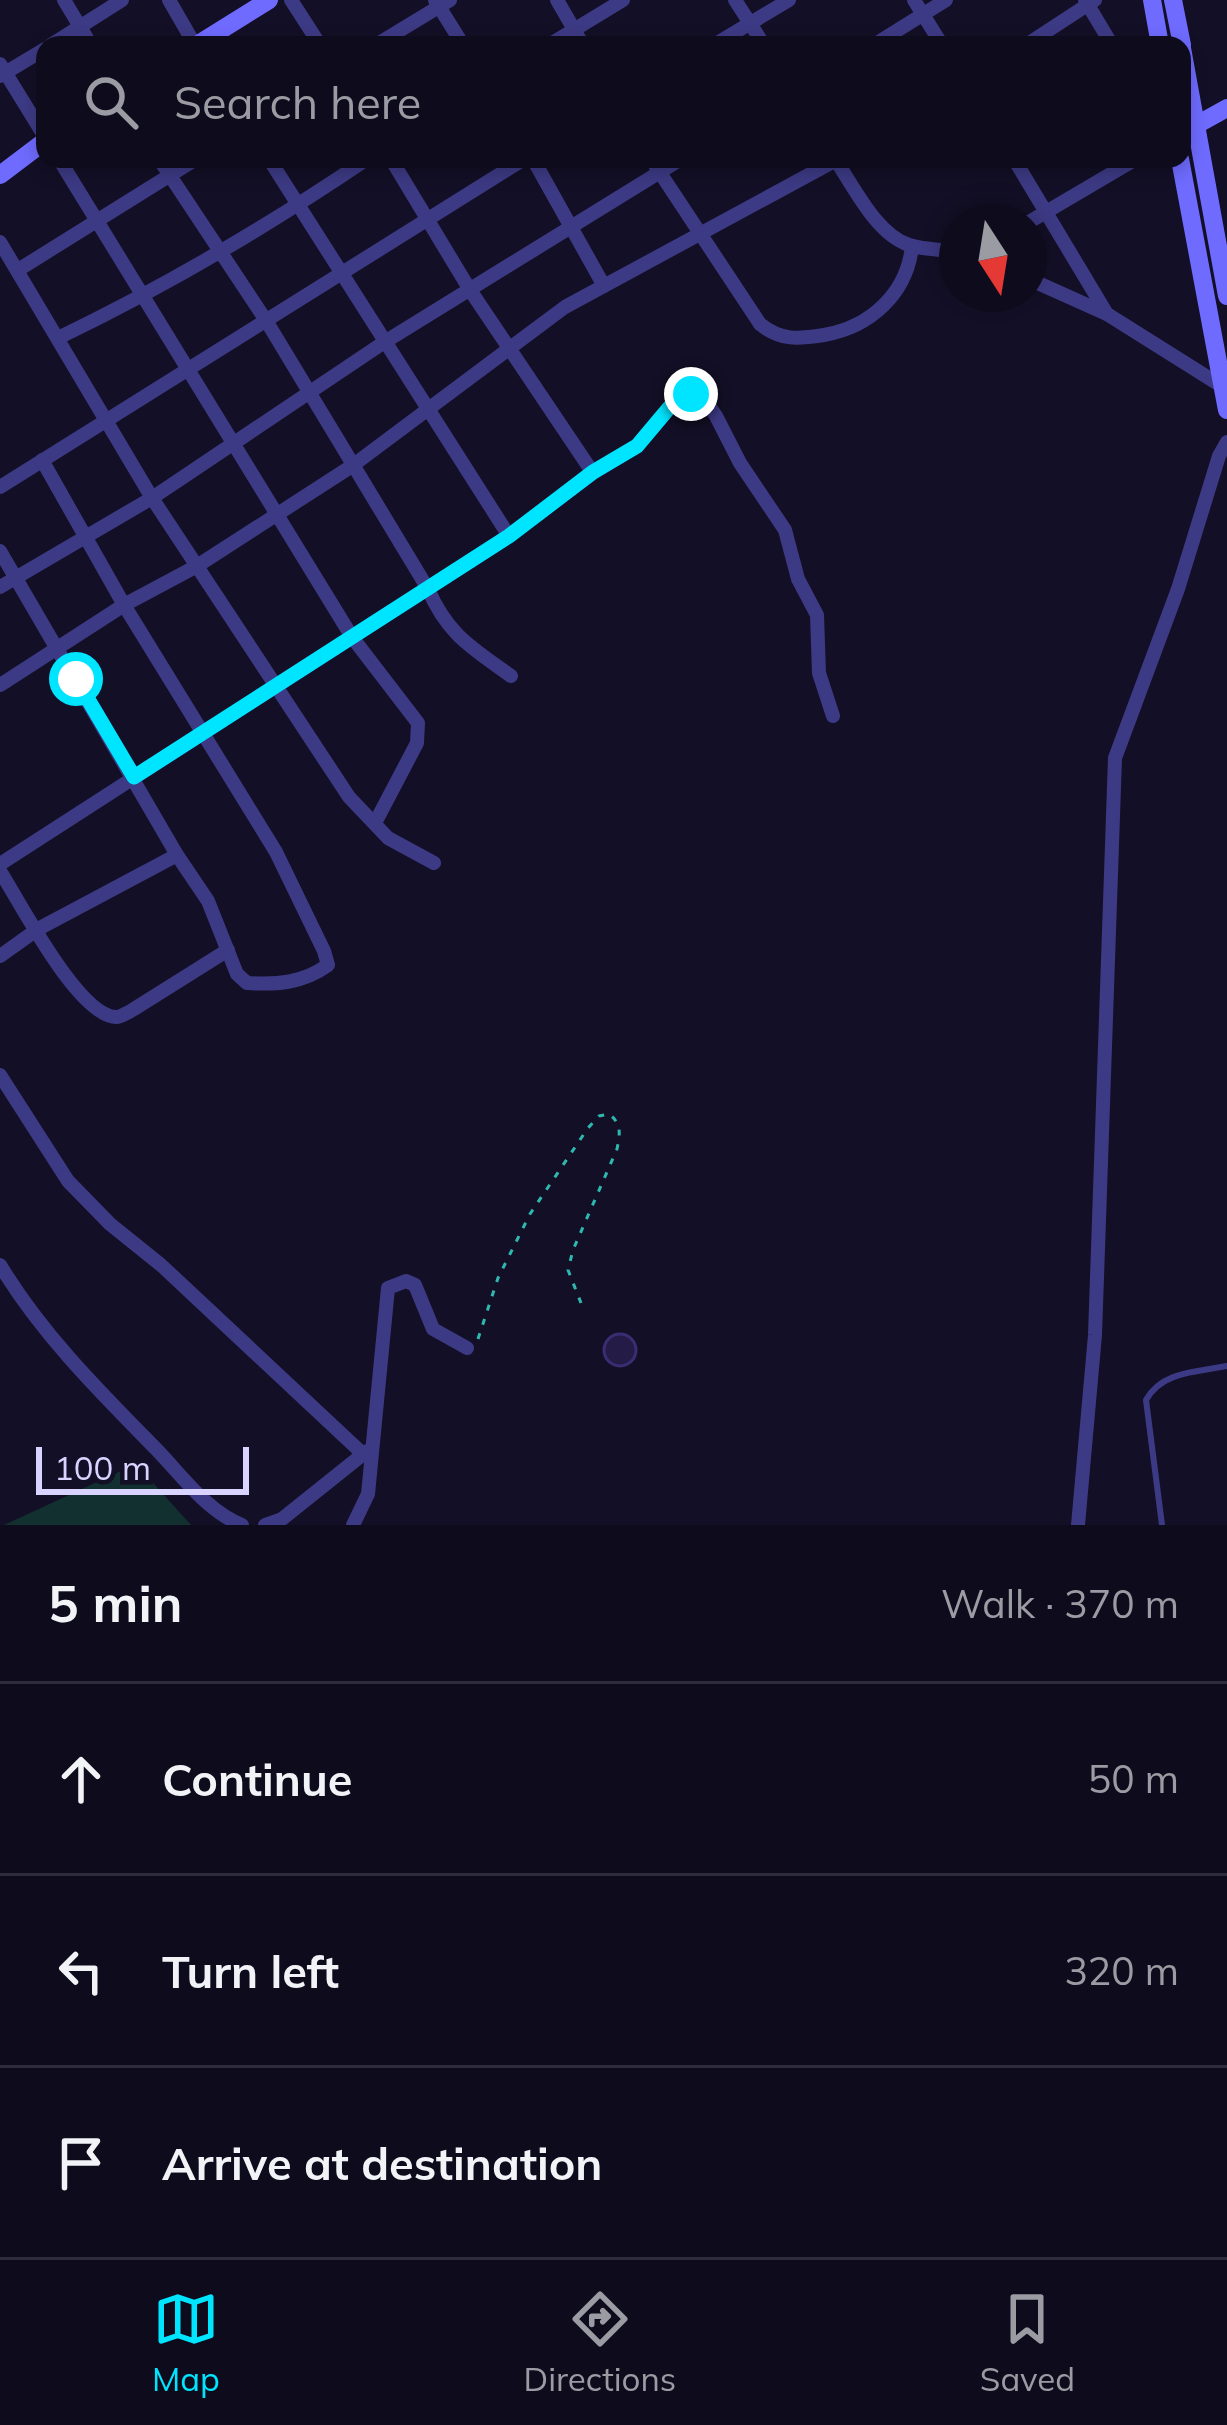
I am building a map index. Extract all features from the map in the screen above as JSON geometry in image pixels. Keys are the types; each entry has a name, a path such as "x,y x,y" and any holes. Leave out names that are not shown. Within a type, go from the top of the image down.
{"main road":[{"path":"211,36 269,0"},
{"path":"1152,0 1158,36"},
{"path":"1173,0 1180,36"},
{"path":"1191,128 1227,108"},
{"path":"1191,138 1227,296"},
{"path":"0,176 36,146"},
{"path":"1182,168 1227,410"}],"street":[{"path":"64,0 86,36"},
{"path":"66,36 122,0"},
{"path":"169,0 191,36"},
{"path":"291,0 314,36"},
{"path":"557,0 578,36"},
{"path":"565,36 622,0"},
{"path":"735,0 758,36"},
{"path":"729,36 789,0"},
{"path":"914,0 936,36"},
{"path":"888,36 946,0"},
{"path":"1039,36 1089,1 1107,36"},
{"path":"390,36 442,2 459,36"},
{"path":"36,53 2,71 36,125"},
{"path":"65,168 352,638 418,723 420,731 375,823"},
{"path":"165,168 266,322 441,618 454,636 511,676"},
{"path":"18,270 182,168"},
{"path":"274,168 509,536"},
{"path":"58,338 220,253 354,168"},
{"path":"396,168 470,290 593,472"},
{"path":"0,487 514,168"},
{"path":"534,168 604,286"},
{"path":"0,587 152,498 383,343 569,229 651,168"},
{"path":"657,168 760,324 774,336 798,339 856,328 872,318 910,268 912,246"},
{"path":"0,685 352,466 565,307 819,168"},
{"path":"842,168 895,238 939,250"},
{"path":"1020,168 1107,314"},
{"path":"1048,211 1121,168"},
{"path":"0,242 152,498 349,797 388,838 434,863"},
{"path":"1047,287 1107,314 1220,385"},
{"path":"228,950 119,1017 110,1016 63,976 0,867 200,732 509,536 593,472 637,446 674,402 691,394 705,400 784,530 798,579 817,615 819,674 833,716"},
{"path":"1078,1525 1095,1335 1115,758 1227,442"},
{"path":"0,551 208,901 237,974 248,983 283,985 328,965 276,852 124,605 42,460"},
{"path":"0,956 38,929 177,854"},
{"path":"0,1075 68,1180 110,1224 367,1451"},
{"path":"0,1265 38,1323 101,1394 206,1500 228,1520 242,1525"},
{"path":"352,1525 368,1494 367,1451 388,1288 406,1281 415,1285 433,1329 467,1348"},
{"path":"265,1525 282,1519 367,1451"}],"lane":[{"path":"1162,1525 1147,1400 1154,1387 1168,1378 1227,1366"}],"path":[{"path":"467,1348 485,1326 498,1278 530,1214 588,1128 598,1116 609,1114 617,1120 620,1133 616,1149 568,1270 581,1303"}],"green space":[{"path":"136,1464 191,1525 4,1525"}],"building":[{"path":"620,1334 632,1338 636,1350 632,1362 620,1366 608,1362 604,1350 608,1338"}],"route":[{"path":"76,679 134,777 509,536 593,472 637,446 674,402 691,394"}]}
